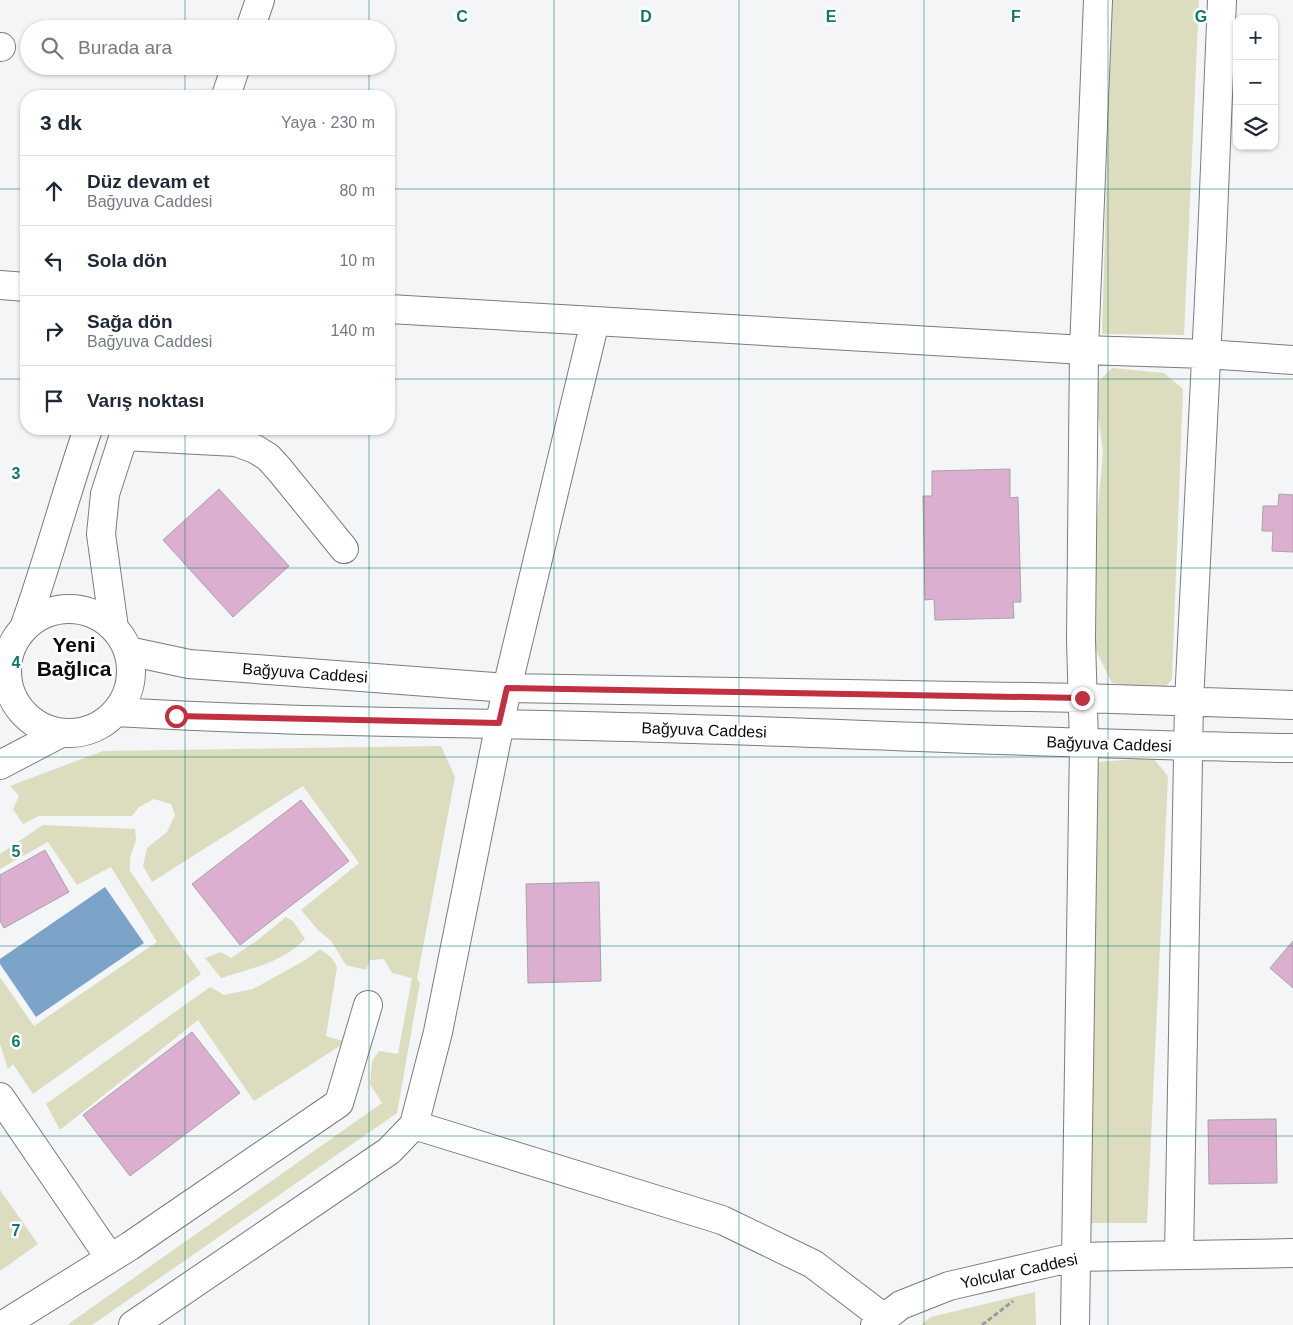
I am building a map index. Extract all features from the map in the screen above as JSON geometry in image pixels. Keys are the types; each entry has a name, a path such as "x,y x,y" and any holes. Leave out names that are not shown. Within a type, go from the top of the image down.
{"street":[{"path":"253,20 260,0"},
{"path":"1074,1325 1084,744 1081,639 1084,350 1098,0"},
{"path":"1180,1255 1189,702 1222,0"},
{"path":"228,90 233,75"},
{"path":"0,286 20,288"},
{"path":"395,309 1084,350 1206,354 1293,360"},
{"path":"132,1325 389,1151 414,1125 438,1032 499,723 595,321"},
{"path":"24,628 44,573 68,488 86,435"},
{"path":"114,628 101,534 105,494 122,439 236,442 255,449 268,457 279,468 344,549"},
{"path":"69,609 86,611 101,618 114,628 128,651 131,667 130,684 116,712 100,725 81,732 61,733 40,726 23,713 3,677 14,641 24,628 38,618 53,611 69,609"},
{"name":"Bağyuva Caddesi","path":"128,651 189,664 507,688 1082,698 1293,705"},
{"name":"Bağyuva Caddesi","path":"116,712 250,718 499,723 1084,744 1293,748"},
{"path":"0,765 61,733"},
{"path":"3,1325 110,1258 339,1103 368,1005"},
{"path":"0,1097 110,1258"},
{"path":"414,1125 722,1220 812,1264 879,1322"},
{"name":"Yolcular Caddesi","path":"879,1322 900,1305 949,1286 1074,1257 1293,1253"}],"green space":[{"path":"1112,0 1199,0 1184,335 1102,334"},
{"path":"1112,368 1164,373 1183,389 1172,679 1162,691 1112,683 1087,632 1103,452 1094,386"},
{"path":"441,746 455,777 417,979 420,983 397,1113 92,1325 67,1325 382,1103 370,1084 372,1061 379,1051 398,1054 412,978 392,973 384,959 370,960 366,970 346,965 331,941 318,930 301,910 359,863 303,786 152,882 143,866 147,848 167,832 175,815 171,804 154,799 139,807 132,816 39,816 23,824 13,809 19,796 10,786 103,751"},
{"path":"1153,758 1168,776 1147,1223 1081,1223 1096,762"},
{"path":"43,825 135,829 136,840 130,858 130,871 201,974 33,1094 13,1064 8,1069 0,1044 0,977 34,1026 157,942 111,867 77,885 48,842 0,869 0,854"},
{"path":"286,917 293,921 305,939 286,954 255,968 221,978 205,958 221,952 231,958 259,939"},
{"path":"320,949 332,958 337,967 326,1036 346,1042 254,1101 198,1020 60,1130 46,1104 210,987 224,995 253,989 307,959"},
{"path":"0,1190 38,1244 0,1271"},
{"path":"1035,1292 1036,1325 921,1325 931,1317"}],"water":[{"path":"105,887 144,943 36,1017 0,964 0,959"}],"building":[{"path":"1010,469 1010,498 1018,497 1021,602 1013,602 1014,618 935,620 934,599 925,600 923,496 932,496 932,471"},
{"path":"219,489 289,566 233,617 163,540"},
{"path":"1279,494 1293,495 1293,552 1272,551 1273,531 1262,531 1263,506 1278,506"},
{"path":"301,800 349,861 240,945 192,884"},
{"path":"45,850 69,892 4,928 0,921 0,875"},
{"path":"599,882 601,981 528,983 526,884"},
{"path":"1293,941 1293,988 1270,968"},
{"path":"192,1032 240,1093 130,1176 83,1115"},
{"path":"1276,1119 1277,1183 1209,1184 1208,1120"}],"district":[{"name":"Yeni Bağlıca","path":"74,656"}],"route":[{"path":"176,716 499,723 507,688 1082,698"}]}
